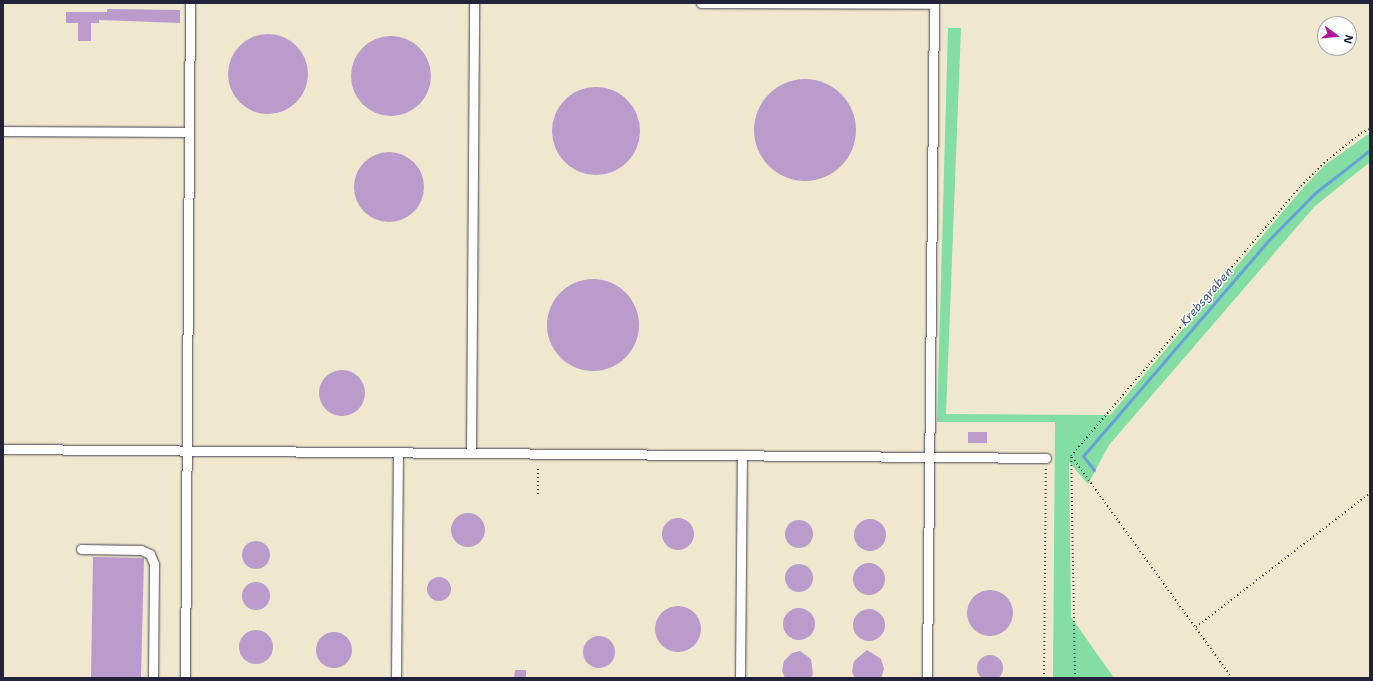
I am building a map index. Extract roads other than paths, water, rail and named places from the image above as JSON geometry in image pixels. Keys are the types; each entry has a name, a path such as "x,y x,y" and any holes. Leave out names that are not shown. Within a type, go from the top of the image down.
{"street":[{"path":"185,678 188,450 190,3"},
{"path":"471,453 474,3"},
{"path":"701,3 934,4 927,678"},
{"path":"3,131 189,132"},
{"path":"3,449 1046,458"},
{"path":"396,678 398,452"},
{"path":"740,678 742,455"},
{"path":"82,550 141,550 150,554 154,564 152,678"}],"waterway":[{"name":"Krebsgraben","path":"1094,470 1083,456 1266,243 1315,193 1370,150"}]}
